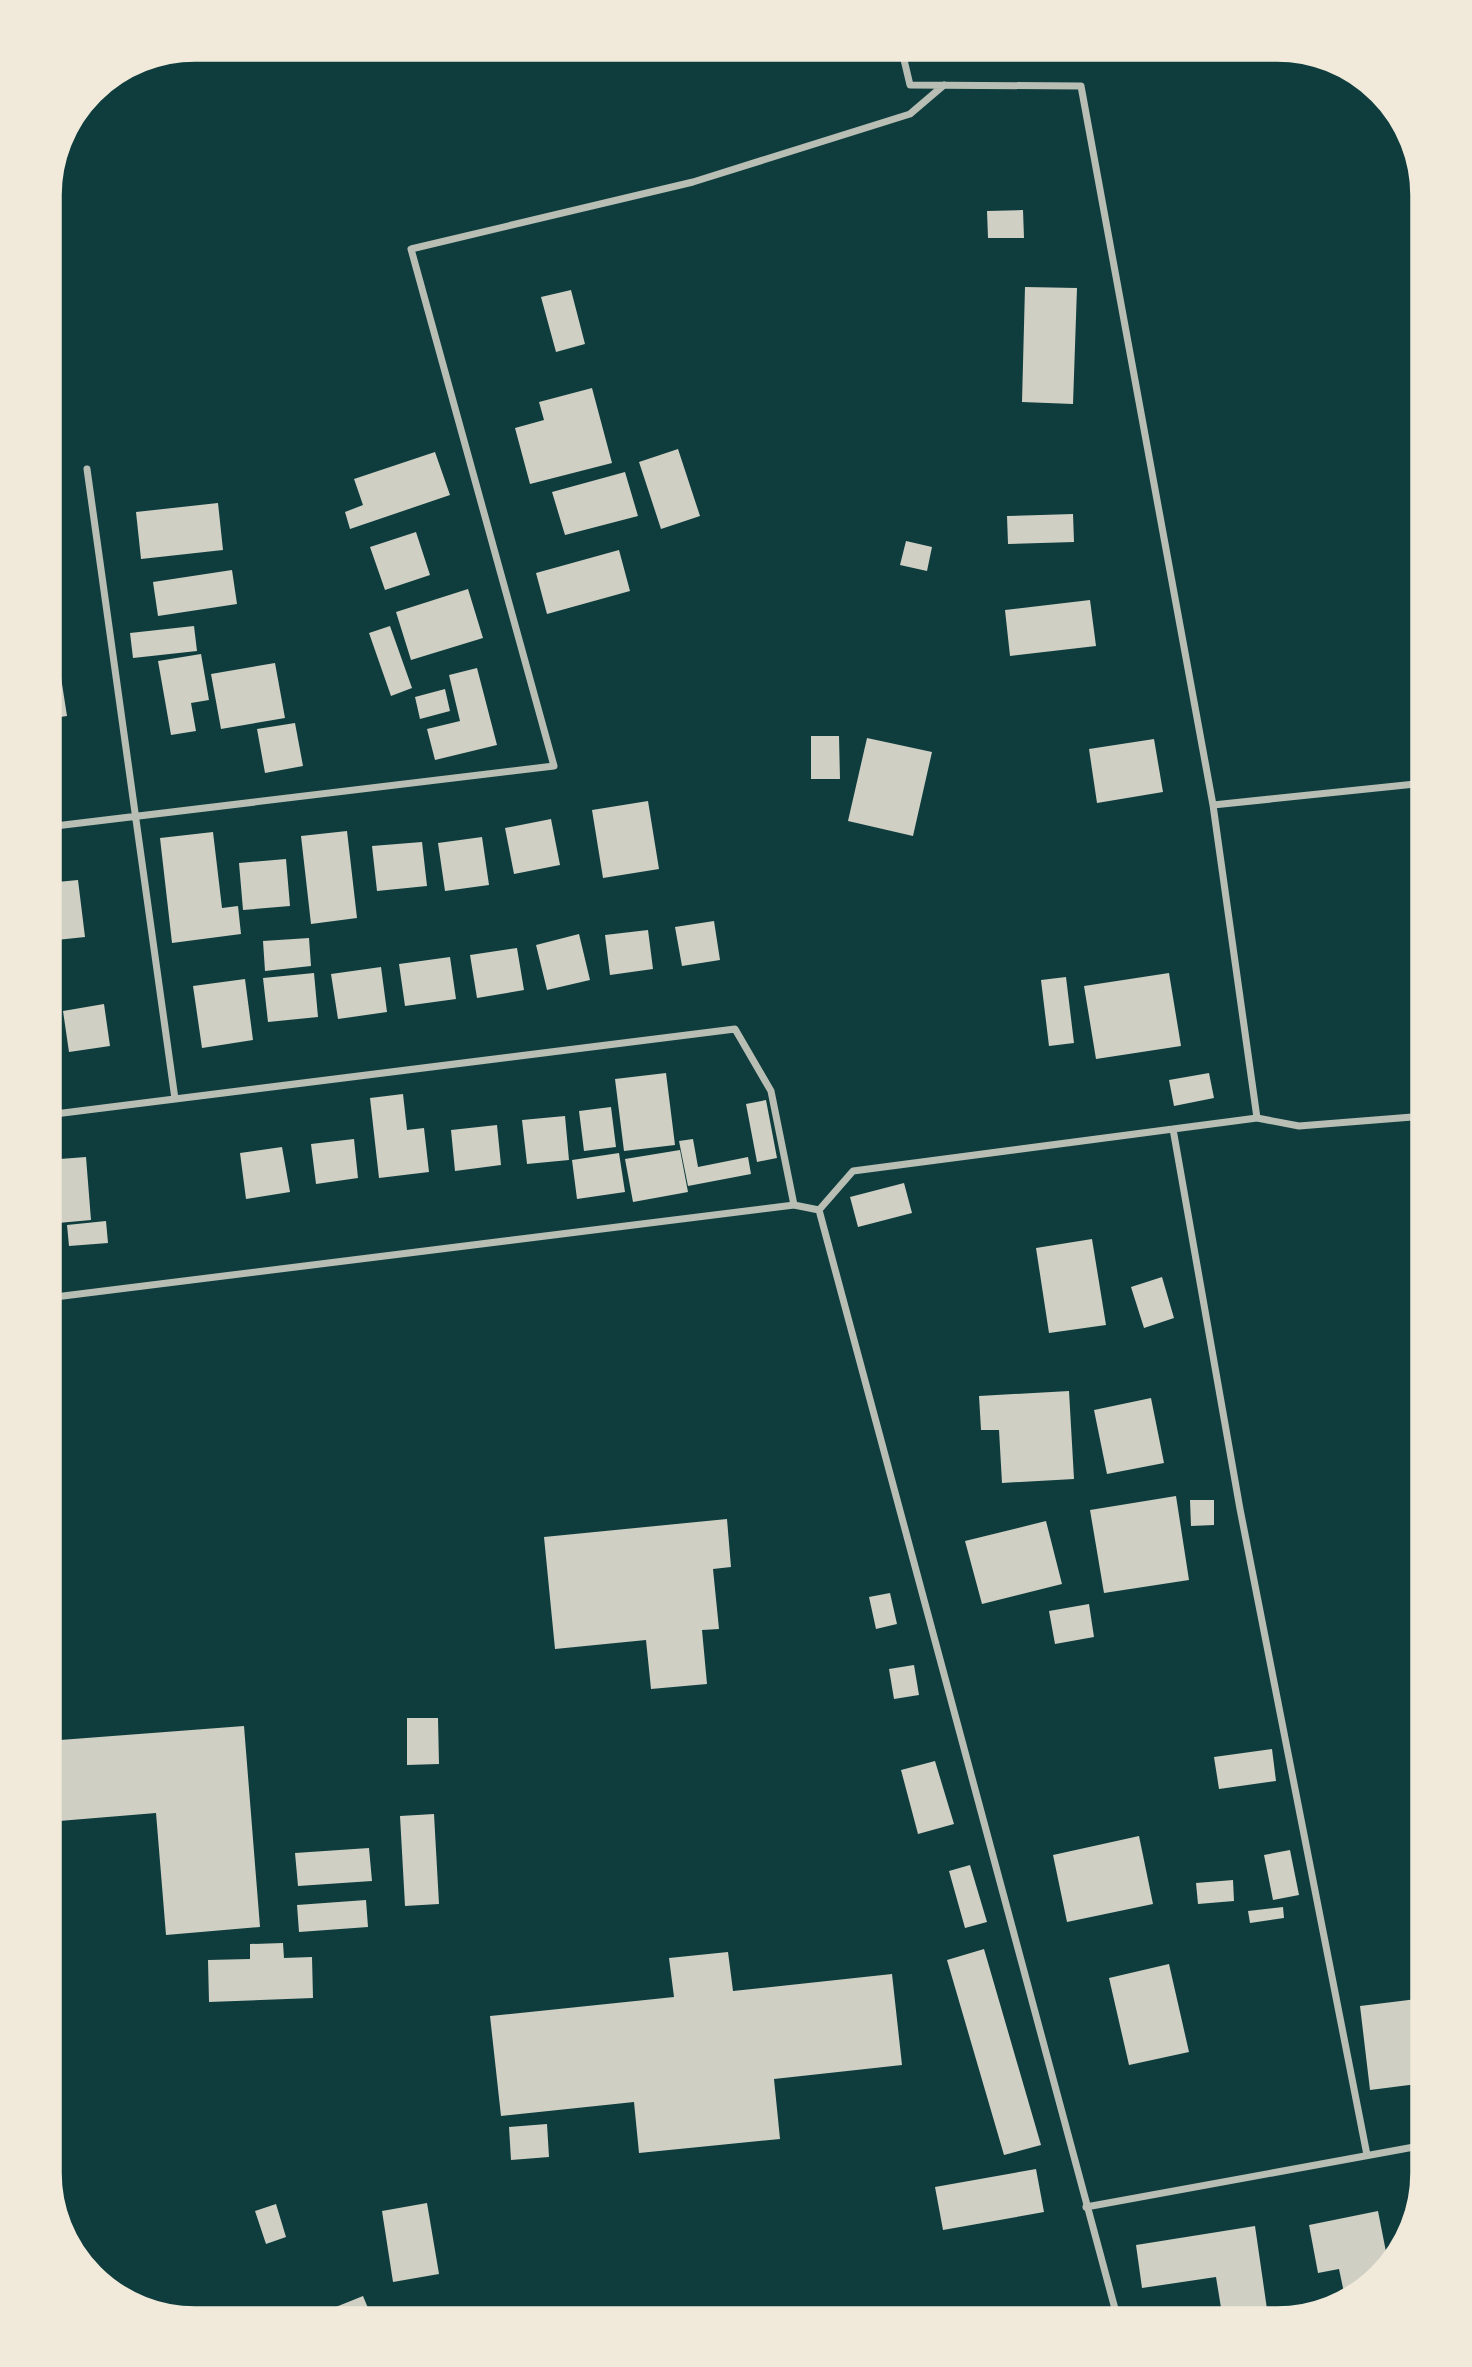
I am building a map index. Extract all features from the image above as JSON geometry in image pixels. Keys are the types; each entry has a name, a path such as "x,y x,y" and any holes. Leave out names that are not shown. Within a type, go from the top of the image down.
{"street":[{"path":"904,60 910,85 1081,86 1213,805 1257,1118"},
{"path":"60,826 554,766 411,249 705,178 910,114 944,85"},
{"path":"87,469 175,1099"},
{"path":"1213,805 1412,784"},
{"path":"60,1113 734,1029 771,1091 794,1205"},
{"path":"819,1210 853,1171 1257,1118 1299,1126 1412,1117"},
{"path":"1173,1129 1240,1509 1367,2155"},
{"path":"60,1296 794,1205 819,1210"},
{"path":"819,1210 1115,2308"},
{"path":"1086,2207 1412,2146"}],"building":[{"path":"1023,210 1024,238 988,238 987,211"},
{"path":"1025,287 1077,288 1073,404 1022,402"},
{"path":"571,290 585,344 556,352 541,297"},
{"path":"592,388 612,463 530,484 515,428 544,420 539,402"},
{"path":"678,449 700,516 661,529 639,462"},
{"path":"435,452 450,495 350,529 345,512 363,505 354,479"},
{"path":"625,472 638,516 565,535 552,492"},
{"path":"218,503 223,550 141,559 136,512"},
{"path":"1073,514 1074,542 1008,544 1007,516"},
{"path":"416,532 430,575 385,590 370,547"},
{"path":"906,541 932,547 927,571 900,565"},
{"path":"619,550 630,591 547,614 536,573"},
{"path":"232,570 237,604 158,616 153,582"},
{"path":"468,589 483,638 411,660 396,612"},
{"path":"1090,600 1096,646 1010,656 1005,610"},
{"path":"194,626 197,651 133,658 130,633"},
{"path":"390,626 412,688 391,696 369,633"},
{"path":"201,654 209,700 191,703 196,731 171,735 158,661"},
{"path":"275,663 285,718 221,729 211,674"},
{"path":"477,668 497,745 435,760 427,729 460,721 449,675"},
{"path":"60,671 67,716 60,717"},
{"path":"445,689 450,711 420,719 415,697"},
{"path":"295,723 303,766 265,773 257,729"},
{"path":"811,736 839,736 840,779 811,779"},
{"path":"867,738 932,752 913,836 848,821"},
{"path":"1154,739 1163,792 1097,803 1089,749"},
{"path":"648,801 659,869 603,878 592,810"},
{"path":"551,819 560,865 514,874 505,828"},
{"path":"347,831 357,918 311,924 301,836"},
{"path":"213,832 222,908 238,906 241,934 172,943 160,838"},
{"path":"482,837 489,885 445,891 438,843"},
{"path":"422,842 427,886 377,891 372,846"},
{"path":"286,859 290,906 243,910 239,863"},
{"path":"78,880 85,937 60,940 60,882"},
{"path":"714,921 720,960 682,966 675,927"},
{"path":"648,930 653,969 610,975 605,935"},
{"path":"579,934 590,980 547,990 536,945"},
{"path":"309,938 311,966 265,971 263,941"},
{"path":"517,948 524,990 477,998 470,955"},
{"path":"450,957 456,999 405,1006 399,964"},
{"path":"381,967 387,1012 338,1019 331,974"},
{"path":"314,973 318,1017 268,1022 263,978"},
{"path":"1169,973 1181,1046 1096,1059 1084,986"},
{"path":"1066,977 1074,1043 1049,1046 1041,980"},
{"path":"245,979 253,1040 202,1048 193,986"},
{"path":"104,1004 110,1046 69,1052 63,1011"},
{"path":"666,1073 675,1145 624,1151 615,1079"},
{"path":"1209,1073 1214,1098 1174,1106 1169,1080"},
{"path":"403,1094 407,1130 424,1128 429,1172 379,1178 370,1098"},
{"path":"766,1100 777,1158 757,1162 746,1104"},
{"path":"611,1107 616,1147 584,1151 579,1111"},
{"path":"565,1116 569,1160 527,1164 522,1120"},
{"path":"497,1125 501,1165 455,1171 451,1130"},
{"path":"354,1139 358,1178 316,1184 311,1144"},
{"path":"693,1139 698,1167 748,1157 751,1174 688,1186 679,1141"},
{"path":"282,1147 290,1192 246,1199 240,1153"},
{"path":"680,1150 688,1192 633,1202 625,1159"},
{"path":"619,1153 625,1192 577,1199 572,1160"},
{"path":"86,1157 91,1220 60,1223 60,1159"},
{"path":"904,1183 912,1213 858,1227 850,1197"},
{"path":"106,1221 108,1243 69,1246 67,1225"},
{"path":"1092,1239 1106,1325 1049,1333 1036,1248"},
{"path":"1162,1277 1174,1318 1144,1328 1131,1287"},
{"path":"1069,1391 1074,1479 1002,1483 999,1430 981,1430 979,1396"},
{"path":"1151,1398 1164,1463 1107,1474 1094,1410"},
{"path":"1176,1496 1189,1580 1104,1593 1090,1510"},
{"path":"1190,1500 1214,1500 1214,1525 1191,1526"},
{"path":"727,1519 731,1567 713,1569 719,1629 702,1630 707,1684 651,1689 646,1640 555,1649 544,1537"},
{"path":"1046,1521 1062,1584 982,1604 965,1541"},
{"path":"890,1593 897,1624 876,1629 869,1597"},
{"path":"1089,1604 1094,1637 1055,1644 1049,1611"},
{"path":"914,1665 919,1695 894,1699 889,1669"},
{"path":"407,1718 438,1718 439,1764 407,1765"},
{"path":"244,1726 260,1927 166,1935 156,1813 60,1821 60,1740"},
{"path":"1272,1749 1276,1781 1219,1789 1214,1757"},
{"path":"935,1761 954,1824 918,1834 901,1770"},
{"path":"434,1814 439,1904 405,1906 400,1816"},
{"path":"1139,1836 1153,1904 1067,1922 1053,1855"},
{"path":"369,1848 372,1881 298,1886 295,1853"},
{"path":"1290,1850 1299,1895 1273,1900 1264,1855"},
{"path":"970,1865 987,1922 965,1928 949,1871"},
{"path":"1233,1880 1234,1901 1198,1904 1196,1883"},
{"path":"366,1900 368,1927 299,1932 297,1905"},
{"path":"1283,1907 1284,1918 1250,1923 1248,1911"},
{"path":"283,1943 284,1958 312,1957 313,1998 209,2002 208,1960 250,1959 250,1944"},
{"path":"984,1949 1041,2145 1004,2155 947,1960"},
{"path":"728,1952 733,1991 892,1974 902,2065 774,2079 780,2139 639,2153 634,2102 501,2116 490,2016 674,1997 669,1958"},
{"path":"1169,1964 1189,2052 1129,2065 1109,1978"},
{"path":"1412,2000 1412,2085 1370,2090 1360,2006"},
{"path":"547,2124 549,2157 511,2160 509,2127"},
{"path":"1036,2169 1044,2212 943,2230 935,2187"},
{"path":"427,2203 439,2274 393,2282 382,2211"},
{"path":"276,2204 286,2237 266,2244 255,2211"},
{"path":"1378,2211 1386,2253 1360,2280 1343,2290 1339,2269 1318,2273 1309,2225"},
{"path":"1255,2226 1267,2308 1221,2308 1216,2277 1142,2288 1136,2245"},
{"path":"363,2296 368,2307 335,2307"}]}
